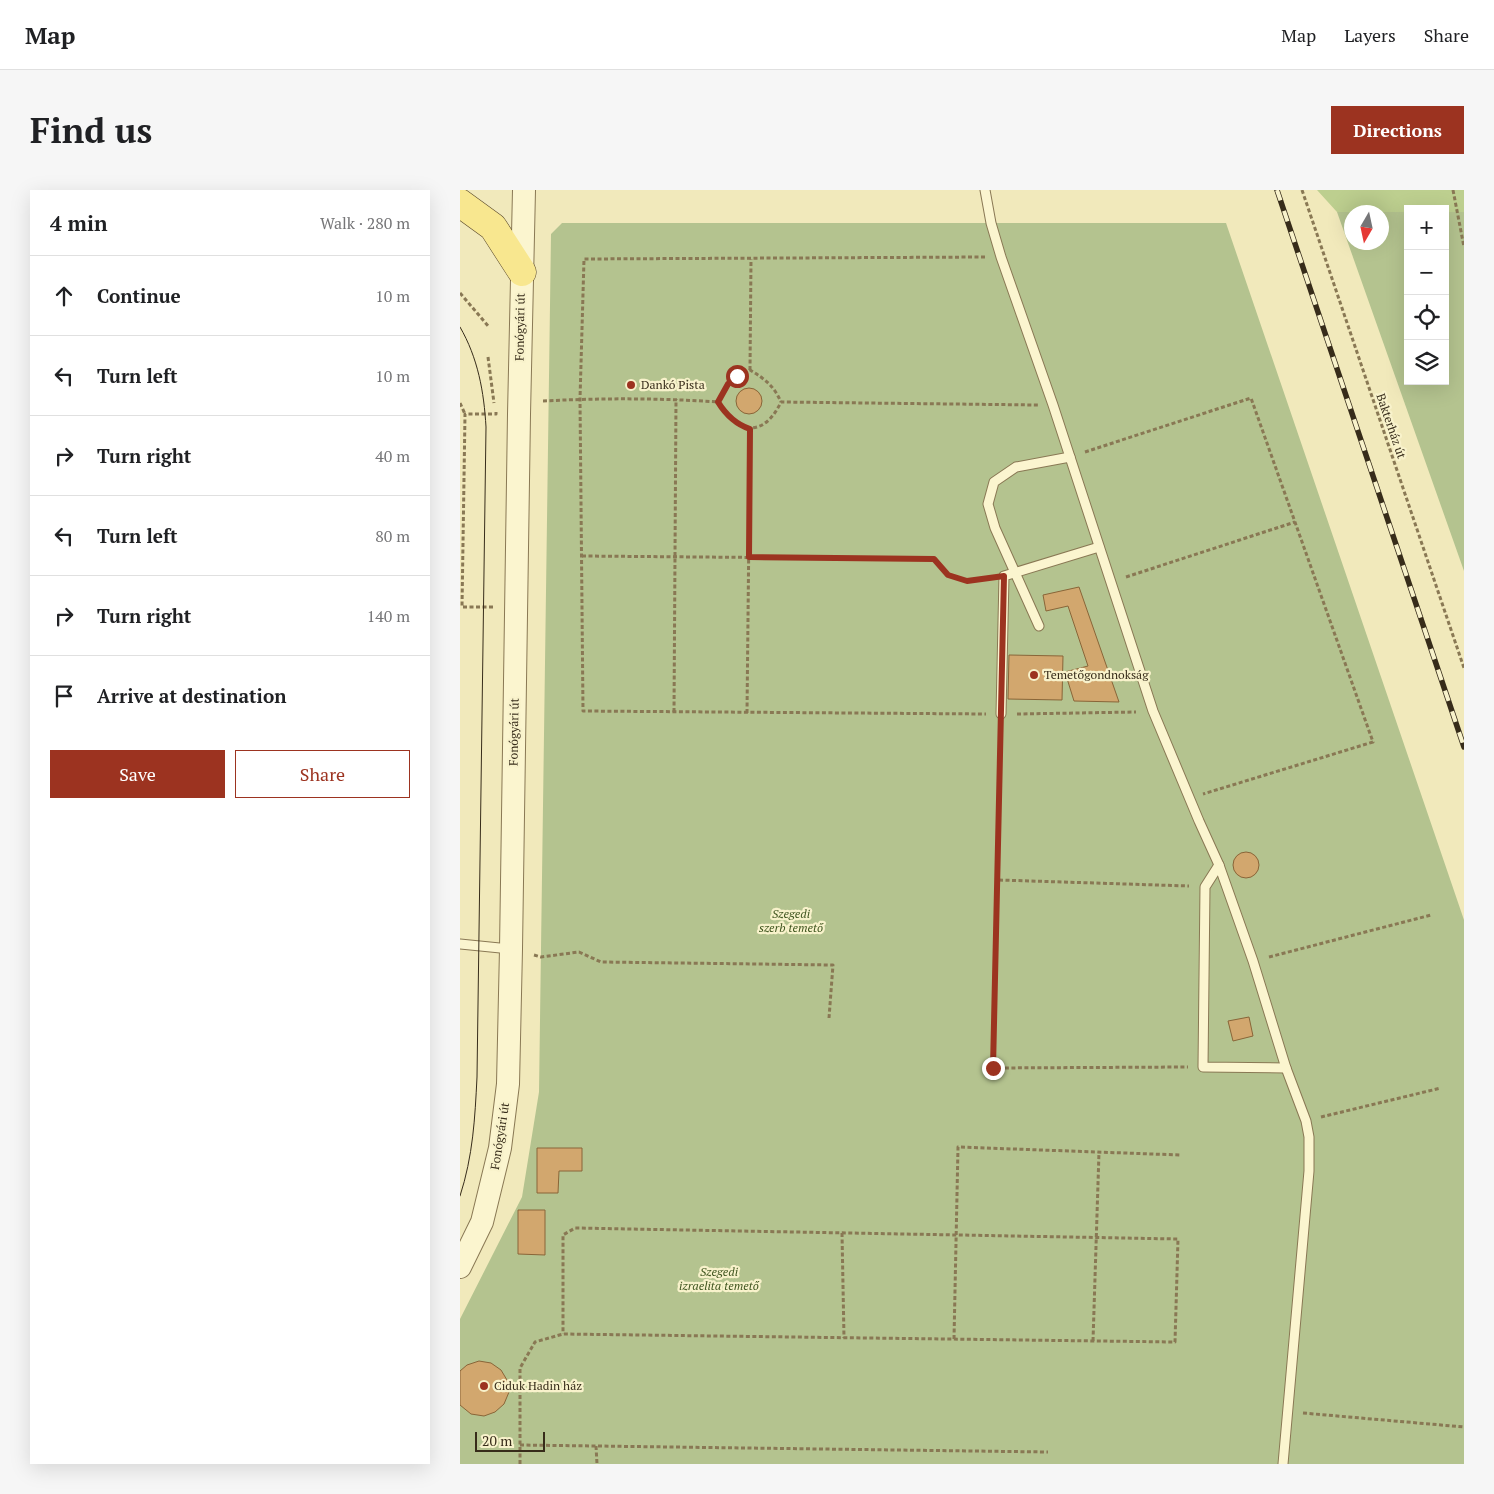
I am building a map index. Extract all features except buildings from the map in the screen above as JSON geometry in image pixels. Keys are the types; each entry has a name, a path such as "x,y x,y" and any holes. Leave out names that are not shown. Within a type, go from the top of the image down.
{"main road":[{"path":"460,203 493,227 522,272"}],"street":[{"name":"Fonógyári út","path":"460,1267 482,1222 500,1148 508,1084 524,190"}],"lane":[{"path":"985,190 1001,257 1053,405 1153,712 1219,865 1253,960 1286,1068 1306,1121 1309,1137 1309,1171 1283,1464"},
{"path":"1039,626 995,528 988,504 994,482 1016,467 1070,457"},
{"path":"1001,714 1004,576 1100,547"},
{"path":"1219,865 1205,887 1203,1067 1286,1068"},
{"path":"460,944 511,949"}],"path":[{"name":"Bakterház út","path":"1302,190 1464,668"},
{"path":"1453,190 1464,247"},
{"path":"1001,257 584,259 580,399 583,711 1001,714 1153,712"},
{"path":"750,259 750,370"},
{"path":"460,293 489,327"},
{"path":"465,414 496,414 488,357"},
{"path":"718,402 724,412 739,425 750,429 761,425 775,415 781,402 776,391 769,382 750,370"},
{"path":"718,402 728,384 737,376 750,370"},
{"path":"1070,457 1251,398 1373,742 1189,799"},
{"path":"548,401 676,399 718,402"},
{"path":"674,712 676,399"},
{"path":"781,402 1053,405"},
{"path":"460,403 465,414 462,607 493,607"},
{"path":"747,713 750,429"},
{"path":"1111,581 1294,522"},
{"path":"582,556 934,559 948,575 967,581 1004,576"},
{"path":"1001,714 999,880 993,1068 1203,1067"},
{"path":"999,880 1205,887"},
{"path":"1253,960 1431,915"},
{"path":"511,949 541,957 579,952 601,962 833,965 829,1018"},
{"path":"1306,1121 1441,1088"},
{"path":"954,1339 958,1147 1180,1155"},
{"path":"1093,1341 1099,1152"},
{"path":"520,1464 520,1368 535,1342 563,1334 1175,1342 1178,1239 575,1228 563,1235 563,1334"},
{"path":"842,1233 844,1338"},
{"path":"1288,1411 1464,1427"},
{"path":"520,1445 1048,1452"},
{"path":"596,1446 597,1464"}],"green space":[{"path":"1317,190 1464,190 1464,212 1449,212 1449,205 1404,205 1404,212 1389,212 1389,205 1344,205 1344,212 1337,212"},
{"path":"1337,212 1344,212 1344,232"},
{"path":"1389,212 1404,212 1404,385 1449,385 1449,212 1464,212 1464,571 1350,250 1389,250"},
{"path":"562,223 1226,223 1464,920 1464,1464 460,1464 460,1319 522,1197 539,1092 551,234"}],"tram line":[{"path":"460,327 476,363 484,401 486,427 477,1077 471,1152 460,1196"}],"railway":[{"path":"1277,190 1464,747"}],"place":[{"name":"Dankó Pista","path":"631,385"},
{"name":"Temetőgondnokság","path":"1034,675"},
{"name":"Ciduk Hadin ház","path":"484,1386"}],"route":[{"path":"737,376 728,384 718,402 724,412 739,425 750,429 749,557 934,559 948,575 967,581 1004,576 999,880 993,1068"}],"park label":[{"name":"Szegedi szerb temető","path":"791,921"},
{"name":"Szegedi izraelita temető","path":"719,1279"}]}
